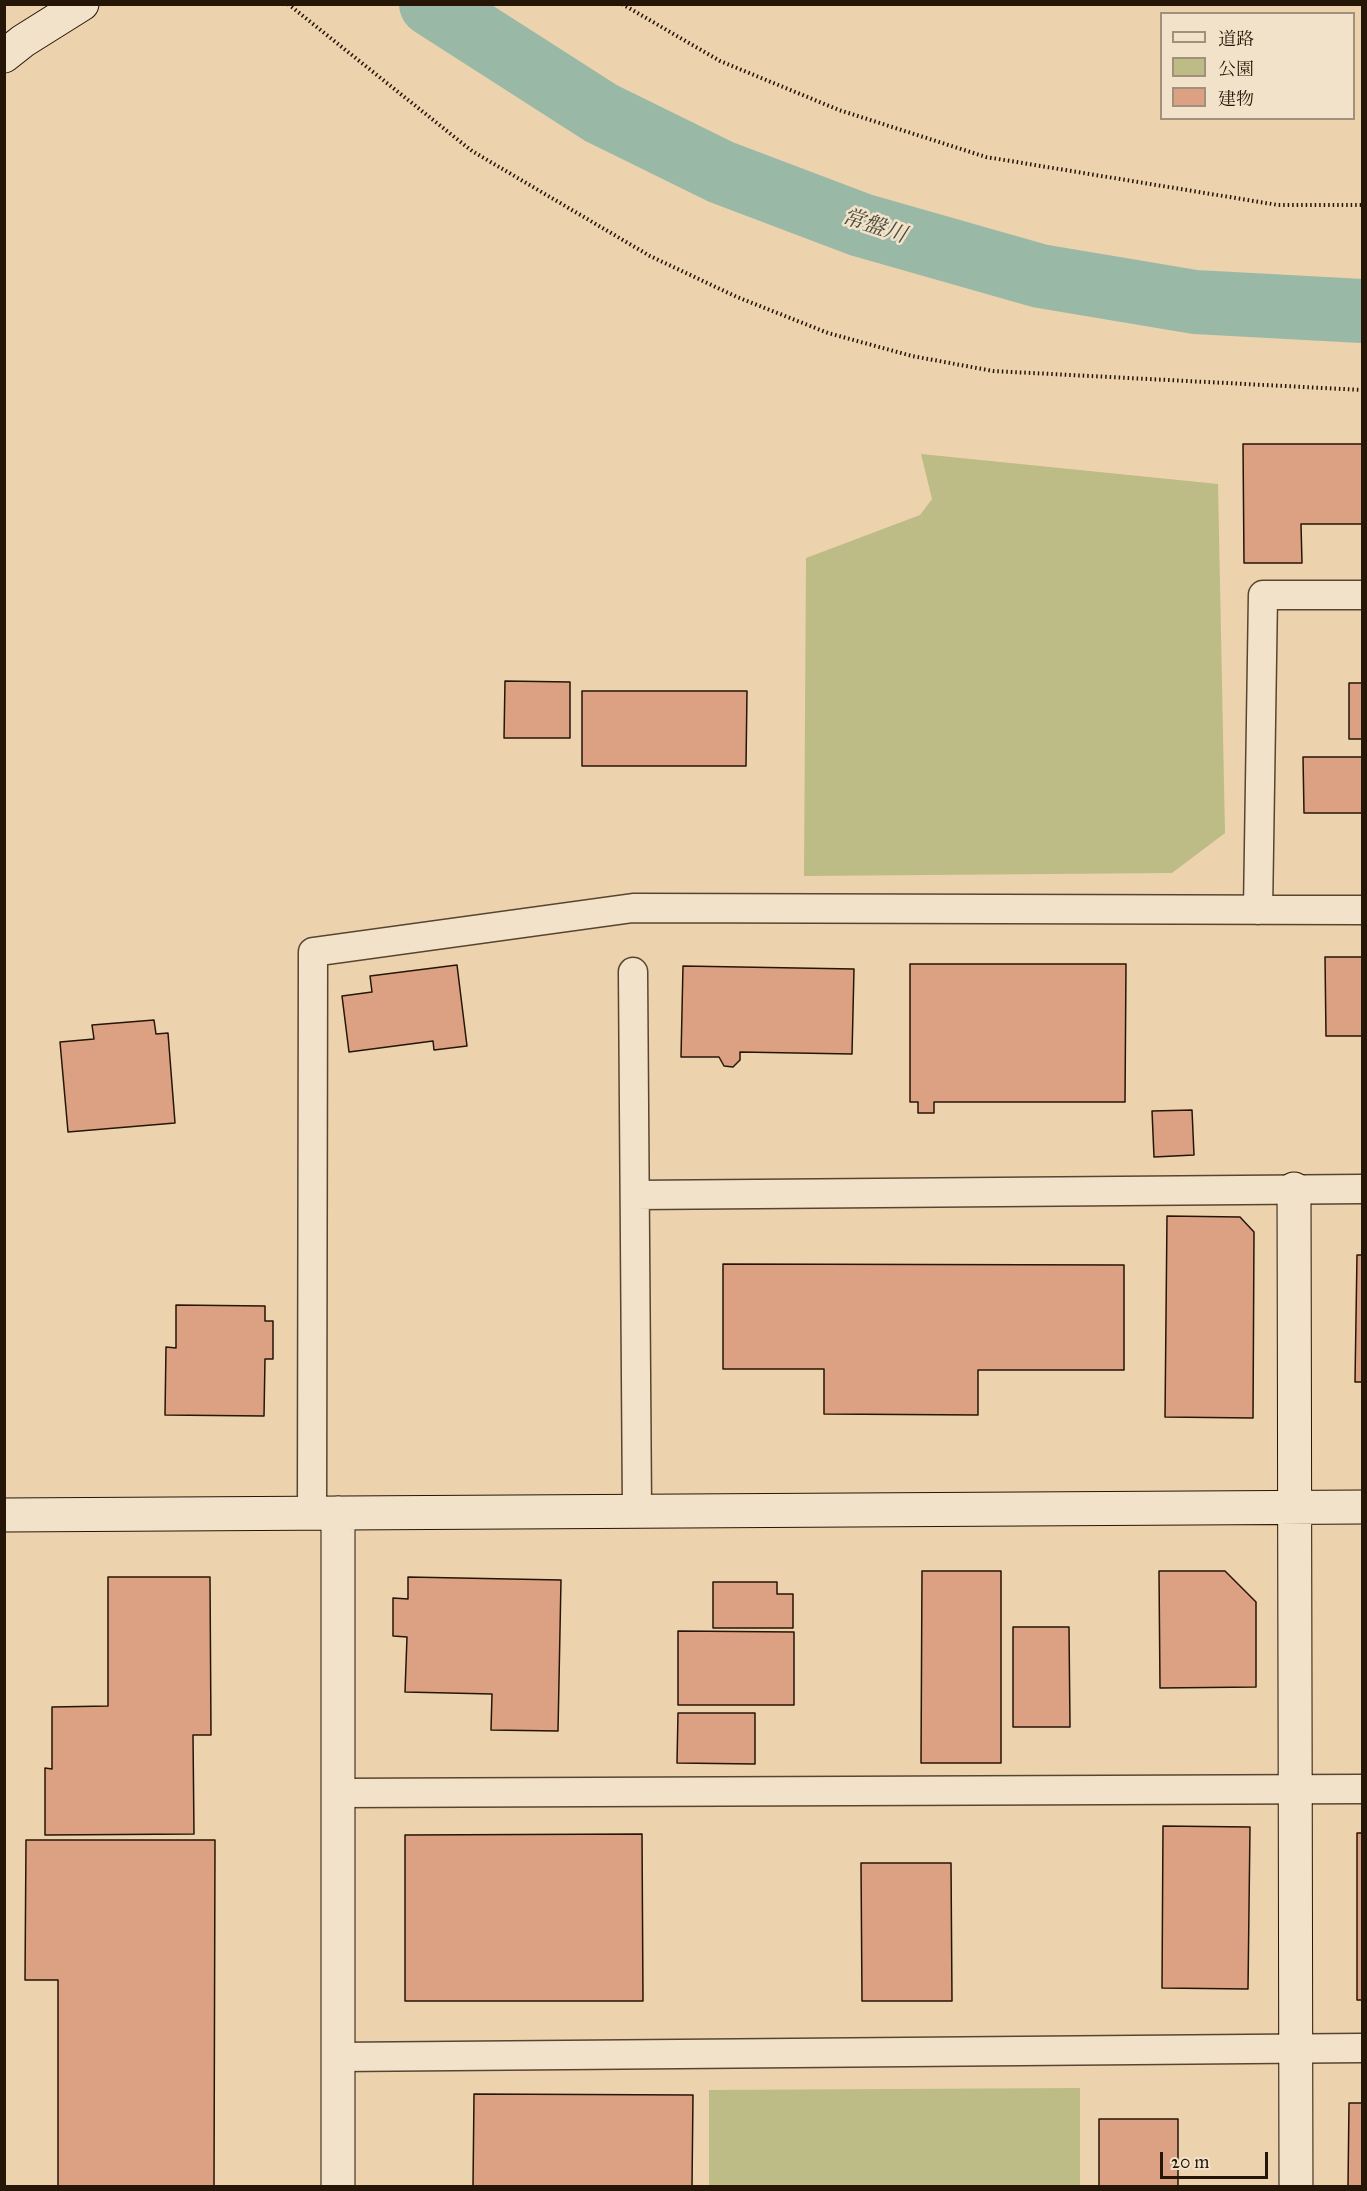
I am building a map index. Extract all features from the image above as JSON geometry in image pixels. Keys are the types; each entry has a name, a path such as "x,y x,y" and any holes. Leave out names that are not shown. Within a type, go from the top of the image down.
{"street":[{"path":"4,56 23,41 82,4"},
{"path":"1258,910 1263,596 1362,595"},
{"path":"338,2187 338,1793 325,1513 313,952 633,908 1362,910"},
{"path":"633,972 637,1511"},
{"path":"1294,1189 1296,2187"},
{"path":"636,1195 1362,1189"},
{"path":"4,1515 1362,1507"},
{"path":"338,1793 1362,1789"},
{"path":"338,2057 1362,2048"}],"path":[{"path":"288,4 472,151 650,256 737,297 828,333 912,356 993,371 1362,390"},
{"path":"622,4 720,61 839,110 986,157 1278,205 1362,205"}],"green space":[{"path":"921,454 1218,484 1225,833 1172,873 804,876 806,558 920,515 932,499"},
{"path":"1080,2088 1080,2186 709,2186 709,2090"}],"building":[{"path":"1243,444 1362,444 1362,524 1301,524 1302,563 1244,563"},
{"path":"505,681 570,682 570,738 504,738"},
{"path":"1349,683 1362,683 1362,739 1349,739"},
{"path":"582,691 747,691 746,766 582,766"},
{"path":"1303,757 1362,757 1362,813 1304,813"},
{"path":"1325,957 1362,957 1362,1036 1326,1036"},
{"path":"910,964 1126,964 1125,1102 934,1102 934,1113 918,1113 918,1102 910,1102"},
{"path":"457,965 467,1046 434,1050 433,1041 349,1052 342,996 372,992 370,976"},
{"path":"683,966 854,969 852,1054 740,1052 740,1060 733,1067 724,1066 719,1057 681,1057"},
{"path":"154,1020 156,1034 168,1033 175,1123 68,1132 60,1042 94,1039 92,1025"},
{"path":"1192,1110 1194,1155 1154,1157 1152,1111"},
{"path":"1167,1216 1240,1217 1254,1232 1253,1418 1165,1417"},
{"path":"1357,1255 1362,1255 1362,1382 1355,1382"},
{"path":"723,1264 1124,1265 1124,1370 978,1370 978,1415 824,1414 824,1369 723,1369"},
{"path":"176,1305 265,1306 265,1321 273,1321 273,1359 265,1359 264,1416 165,1415 166,1347 176,1348"},
{"path":"922,1571 1001,1571 1001,1763 921,1763"},
{"path":"1159,1571 1225,1571 1256,1602 1256,1687 1160,1688"},
{"path":"108,1577 210,1577 211,1735 193,1735 194,1834 45,1835 45,1768 52,1769 52,1707 108,1706"},
{"path":"408,1577 561,1580 558,1731 491,1730 492,1694 405,1692 407,1637 393,1636 393,1598 408,1599"},
{"path":"713,1582 777,1582 777,1594 793,1594 793,1628 713,1628"},
{"path":"1013,1627 1069,1627 1070,1727 1013,1727"},
{"path":"678,1631 794,1632 794,1705 678,1705"},
{"path":"678,1713 755,1713 755,1764 677,1763"},
{"path":"1163,1826 1250,1827 1248,1989 1162,1988"},
{"path":"1357,1833 1362,1833 1362,2000 1357,2000"},
{"path":"642,1834 643,2001 405,2001 405,1835"},
{"path":"26,1840 215,1840 214,2186 58,2186 58,1980 25,1980"},
{"path":"861,1863 951,1863 952,2001 862,2001"},
{"path":"474,2094 693,2095 692,2186 473,2186"},
{"path":"1349,2103 1362,2103 1362,2186 1348,2186"},
{"path":"1099,2119 1178,2119 1178,2186 1099,2186"}],"waterway":[{"name":"常盤川","path":"431,4 601,113 721,172 861,225 1040,276 1195,302 1362,311"}]}
